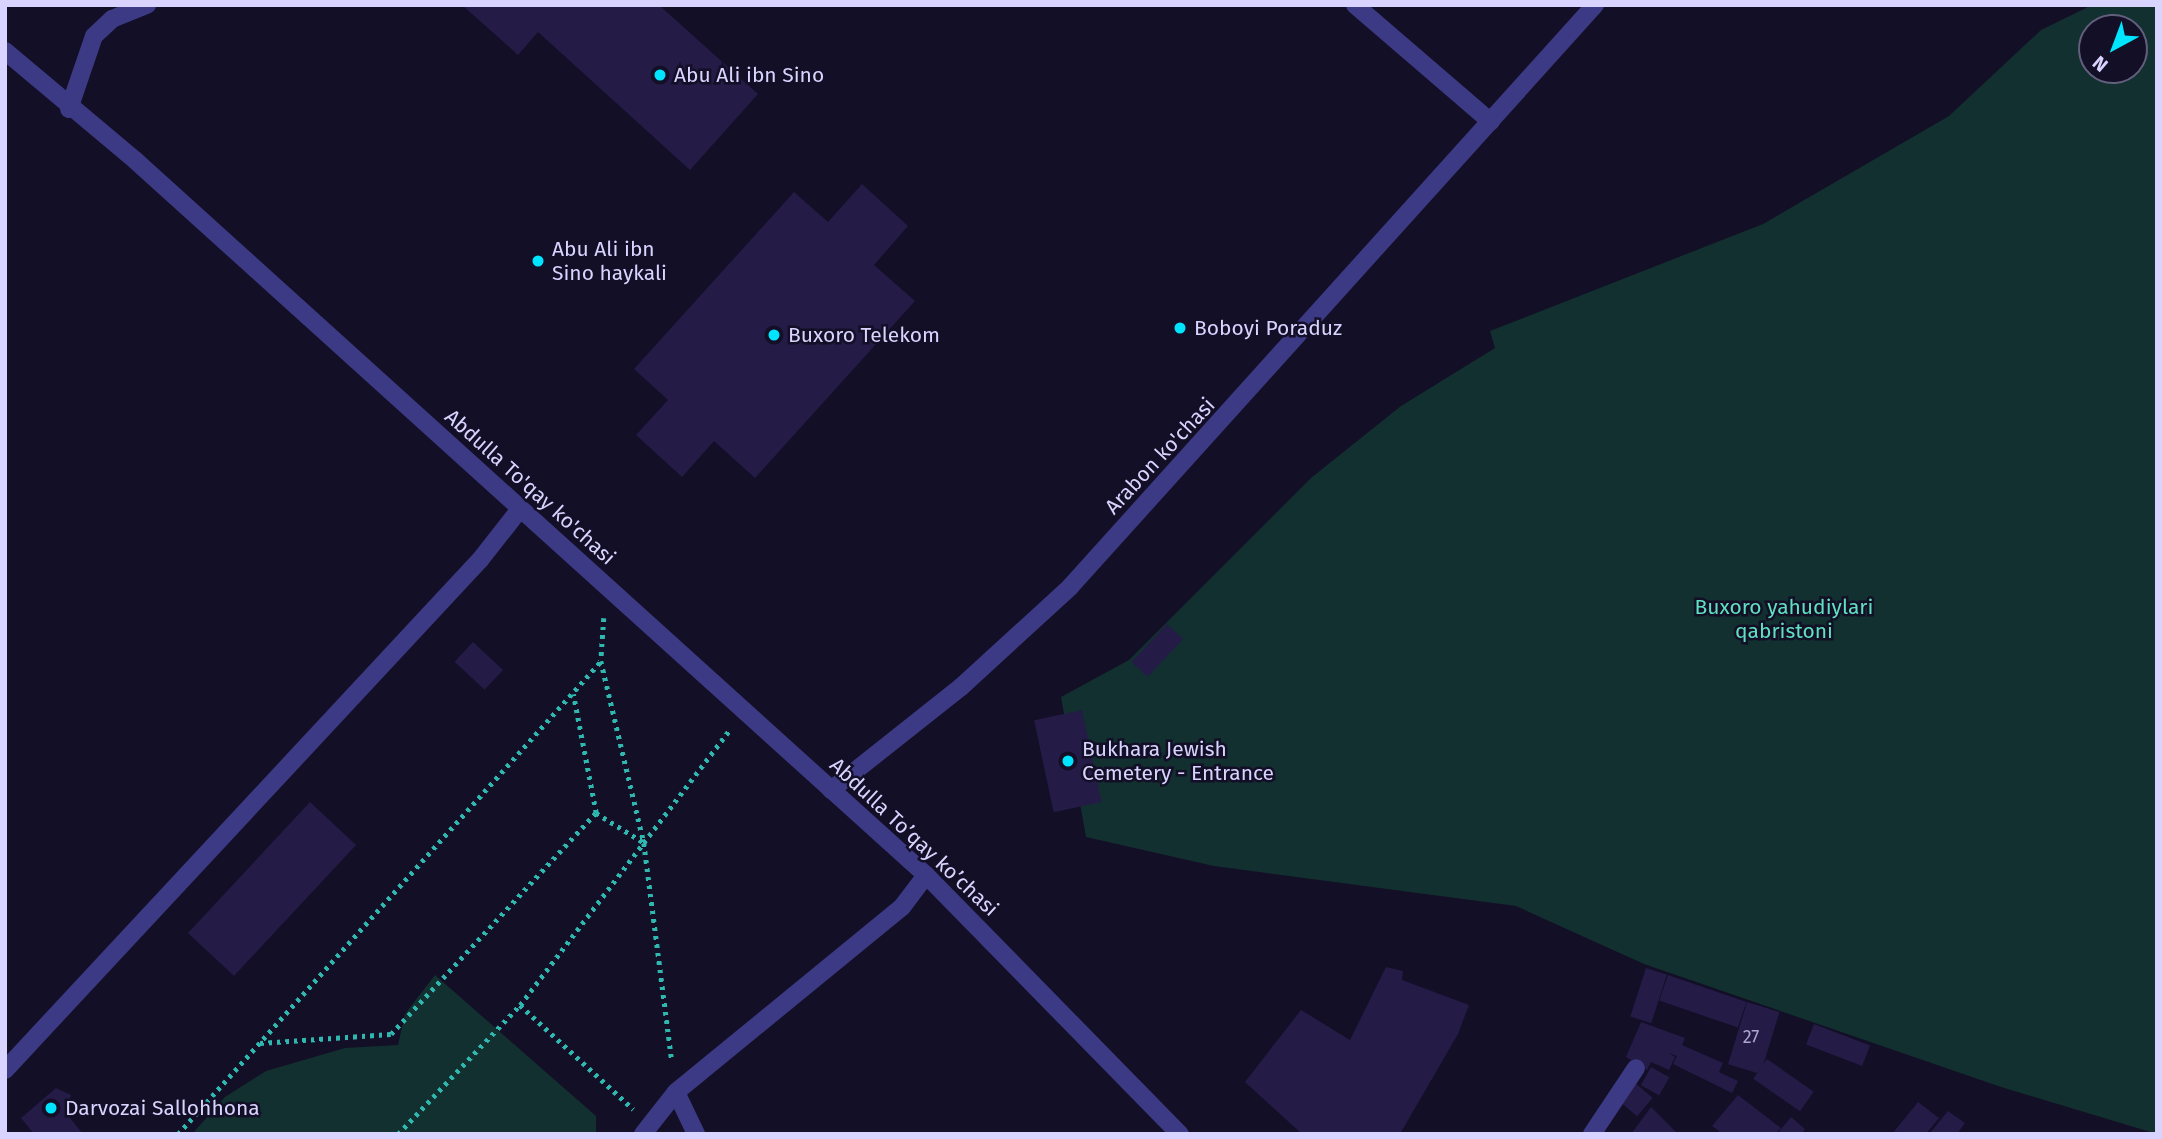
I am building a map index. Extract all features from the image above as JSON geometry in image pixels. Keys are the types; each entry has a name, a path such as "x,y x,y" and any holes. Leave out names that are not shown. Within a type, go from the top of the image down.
{"street":[{"path":"69,110 94,36 112,19 147,5"},
{"path":"1355,5 1491,122"},
{"name":"Arabon ko'chasi","path":"831,790 961,687 1070,587 1595,5"},
{"name":"Abdulla To'qay ko'chasi","path":"5,51 69,110 136,161 606,586"},
{"path":"5,1070 480,561 520,509"},
{"name":"Abdulla To’qay ko’chasi","path":"606,586 926,875 1180,1134"},
{"path":"647,1129 676,1092 902,907 926,875"},
{"path":"1592,1134 1636,1068"},
{"path":"676,1092 696,1134"}],"path":[{"name":"Abdulla To'qay ko'chasi","path":"606,586 601,661 644,842 676,1092"},
{"path":"177,1134 601,661"},
{"path":"572,693 596,813 644,842"},
{"path":"398,1134 520,1005 744,711"},
{"path":"259,1043 391,1034 596,813"},
{"path":"520,1005 647,1129"}],"green space":[{"name":"Buxoro yahudiylari qabristoni","path":"2092,5 2157,5 2157,1134 2001,1087 1644,964 1516,906 1214,866 1086,837 1061,697 1129,660 1311,478 1401,406 1495,348 1490,331 1763,224 1949,116 2041,30"},
{"path":"435,975 596,1116 596,1134 192,1134 225,1097 266,1071 345,1048 398,1045 405,1014"}],"building":[{"name":"Abu Ali ibn Sino","path":"462,5 659,5 758,94 690,170 538,32 518,55"},
{"name":"Buxoro Telekom","path":"862,184 908,226 874,265 915,301 755,478 714,441 682,477 636,435 668,400 634,369 794,192 828,222"},
{"path":"1167,624 1183,639 1148,677 1132,662"},
{"path":"473,642 503,670 485,690 455,662"},
{"name":"Bukhara Jewish Cemetery - Entrance","path":"1082,710 1102,802 1054,812 1034,720"},
{"path":"310,802 356,845 234,976 188,933"},
{"path":"1386,967 1403,971 1402,980 1469,1005 1458,1034 1400,1134 1302,1134 1245,1082 1301,1010 1350,1040"},
{"path":"1646,968 1667,975 1651,1023 1630,1017"},
{"path":"1668,975 1746,1002 1738,1028 1659,1001"},
{"path":"1747,1002 1780,1012 1761,1074 1728,1064"},
{"path":"1641,1022 1685,1038 1682,1045 1723,1063 1719,1072 1738,1081 1732,1093 1673,1064 1677,1056 1668,1053 1675,1057 1669,1070 1651,1062 1647,1070 1626,1057"},
{"path":"1814,1024 1870,1046 1862,1066 1806,1045"},
{"path":"1767,1059 1814,1092 1800,1111 1753,1079"},
{"path":"1651,1067 1669,1077 1659,1096 1641,1085"},
{"path":"1635,1083 1653,1098 1637,1116 1620,1101"},
{"name":"Darvozai Sallohhona","path":"56,1088 71,1095 66,1113 83,1134 34,1134 21,1118"},
{"path":"1738,1095 1781,1128 1775,1134 1723,1134 1712,1126"},
{"path":"1918,1102 1939,1118 1926,1134 1892,1134"},
{"path":"1651,1107 1678,1134 1631,1134"},
{"path":"1948,1111 1965,1123 1957,1134 1929,1134"},
{"path":"1791,1117 1805,1129 1802,1134 1777,1134"}],"place":[{"name":"Abu Ali ibn Sino","path":"660,75"},
{"name":"Abu Ali ibn Sino haykali","path":"538,261"},
{"name":"Boboyi Poraduz","path":"1180,328"},
{"name":"Buxoro Telekom","path":"774,335"},
{"name":"Bukhara Jewish Cemetery - Entrance","path":"1068,761"},
{"name":"Darvozai Sallohhona","path":"51,1108"}]}
